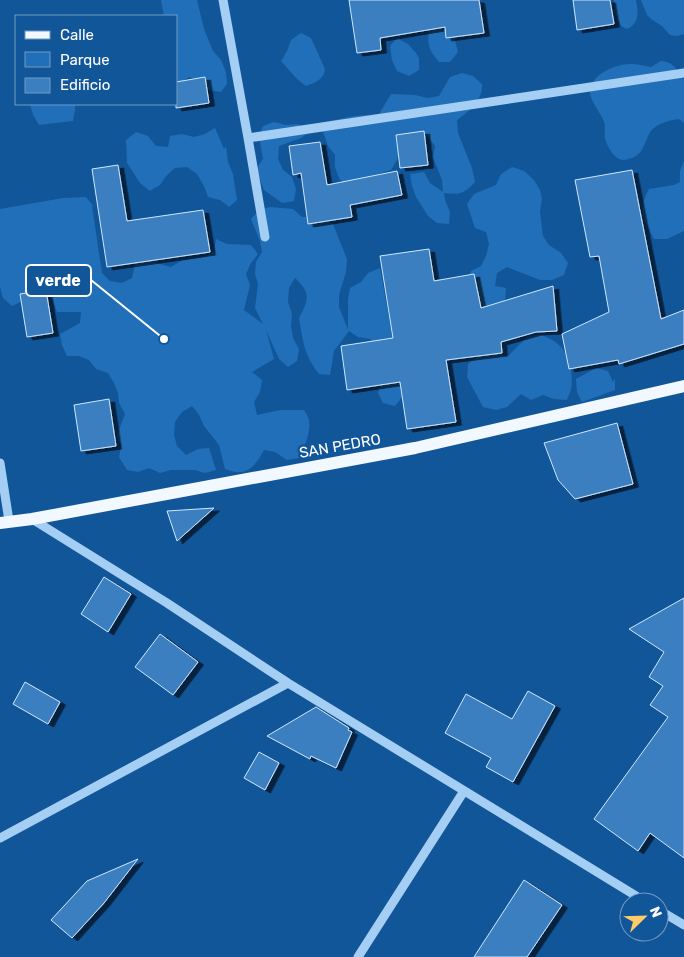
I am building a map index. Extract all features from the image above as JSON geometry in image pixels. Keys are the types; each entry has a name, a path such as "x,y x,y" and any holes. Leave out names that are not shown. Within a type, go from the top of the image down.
{"main road":[{"name":"SAN PEDRO","path":"5,522 32,519 415,448 684,386"}],"street":[{"path":"223,0 265,237"},
{"path":"248,138 684,73"},
{"path":"0,462 5,522"},
{"path":"32,519 167,603 288,683 630,892"},
{"path":"0,838 288,683"},
{"path":"358,957 464,791"},
{"path":"669,916 684,925"}],"green space":[{"path":"161,0 197,0 204,29 213,51 221,60 226,72 227,84 221,92 209,90 202,82 189,77 178,86 178,15 164,15"},
{"path":"614,0 636,0 637,17 631,27 627,29 621,26 616,15"},
{"path":"641,0 684,0 684,34 670,35 662,26 647,15"},
{"path":"442,29 454,37 458,52 450,62 439,62 431,51 428,40 429,30"},
{"path":"301,33 311,38 325,69 321,78 306,86 281,61 291,40"},
{"path":"397,38 408,44 419,58 419,70 409,76 397,71 392,60 390,46"},
{"path":"661,61 672,65 678,75 684,79 684,123 679,119 660,124 651,131 644,146 636,156 625,160 617,158 606,141 604,122 590,95 591,85 600,75 619,65 632,64 651,67"},
{"path":"462,73 473,76 482,84 478,100 457,120 458,133 472,168 475,182 461,193 444,193 450,212 449,224 437,223 428,216 416,197 412,186 410,174 424,172 430,183 443,192 442,180 433,157 435,146 428,137 417,134 399,148 397,160 391,170 368,177 347,188 339,178 335,167 335,155 328,146 320,123 354,116 379,114 391,94 415,95 428,98 439,96 450,77"},
{"path":"30,105 75,105 73,121 39,125"},
{"path":"274,122 286,125 298,124 311,131 301,138 279,146 278,159 283,170 292,177 296,189 294,201 282,203 264,190 256,169 263,159 259,136 263,126"},
{"path":"215,128 224,149 226,146 228,162 233,174 237,200 229,207 220,200 208,197 197,174 187,167 175,168 160,185 150,191 140,183 127,163 126,140 136,132 148,136 156,146 168,147 170,136 182,134 194,137 205,134"},
{"path":"684,161 684,231 667,239 654,239 643,214 645,197 649,189 674,185 680,182 680,171"},
{"path":"512,167 524,171 534,180 540,190 543,236 549,245 561,253 568,263 564,275 552,280 540,280 507,267 497,273 495,286 506,288 505,301 483,310 473,305 467,282 471,271 481,266 489,244 486,232 475,228 467,204 474,194 496,185 501,174"},
{"path":"86,197 94,207 92,206 102,273 110,281 122,283 132,278 137,255 171,267 181,261 205,257 214,251 216,239 227,244 251,245 258,254 246,274 250,285 244,310 263,324 255,308 258,284 255,274 256,262 262,252 260,241 251,219 259,210 270,207 293,209 302,217 309,217 333,224 347,259 346,272 339,295 339,307 348,330 350,288 361,282 368,273 380,268 403,396 395,406 383,403 378,393 382,381 377,348 370,339 358,337 349,331 334,351 330,375 319,374 307,354 303,341 299,318 305,306 307,296 304,288 295,278 289,288 288,302 292,314 293,338 299,349 297,361 288,367 279,359 266,330 274,359 252,372 262,380 260,392 254,402 257,415 280,410 304,410 309,420 309,430 299,458 287,460 275,452 264,450 257,462 246,471 237,472 225,469 219,445 204,426 192,406 182,412 175,422 174,435 177,446 186,455 198,449 209,448 216,470 205,473 195,470 171,470 160,473 149,468 138,472 127,470 119,457 121,446 117,435 125,414 119,403 114,383 108,373 96,369 89,360 79,356 67,356 62,345 60,334 80,323 81,312 57,312 52,299 44,291 12,306 3,298 0,287 0,209 63,198"},
{"path":"539,334 555,342 566,354 572,378 571,390 567,400 554,399 543,395 531,400 521,394 507,407 496,410 483,407 467,377 468,364 478,356 487,353 508,356 527,337"},
{"path":"596,368 608,371 613,382 615,378 615,390 582,402 577,392 576,379"}],"building":[{"path":"349,0 479,0 484,33 446,38 445,27 380,38 381,50 357,53"},
{"path":"573,0 610,0 614,24 577,30"},
{"path":"205,77 209,103 176,108 176,105 178,105 178,82"},
{"path":"424,131 428,165 400,168 396,135"},
{"path":"320,142 327,185 397,171 402,195 350,205 352,217 308,224 301,173 293,175 289,146"},
{"path":"118,165 127,221 203,210 210,252 107,267 92,169"},
{"path":"632,170 661,319 684,310 684,344 619,364 618,360 569,369 562,334 609,312 599,256 590,257 575,180"},
{"path":"429,249 434,281 474,274 481,308 553,286 557,331 536,332 501,342 502,353 446,360 456,422 407,429 400,382 347,390 341,346 393,338 380,256"},
{"path":"46,290 53,333 27,337 20,294"},
{"path":"109,399 116,446 81,451 74,405"},
{"path":"617,423 633,484 575,499 558,480 544,443"},
{"path":"214,508 177,541 167,511"},
{"path":"104,577 131,594 108,632 81,614"},
{"path":"684,598 684,858 650,833 638,851 594,819 668,717 650,705 663,686 649,677 664,652 629,629"},
{"path":"160,634 198,662 173,695 135,667"},
{"path":"25,682 60,702 48,724 13,704"},
{"path":"528,691 555,706 513,782 486,767 491,758 445,733 466,694 512,719"},
{"path":"316,707 349,728 348,730 352,732 336,768 311,756 310,759 267,736"},
{"path":"259,752 279,763 265,790 244,778"},
{"path":"138,859 104,903 72,938 51,920 87,881"},
{"path":"524,880 562,905 527,957 474,957"}],"place":[{"name":"verde","path":"164,339"}]}
